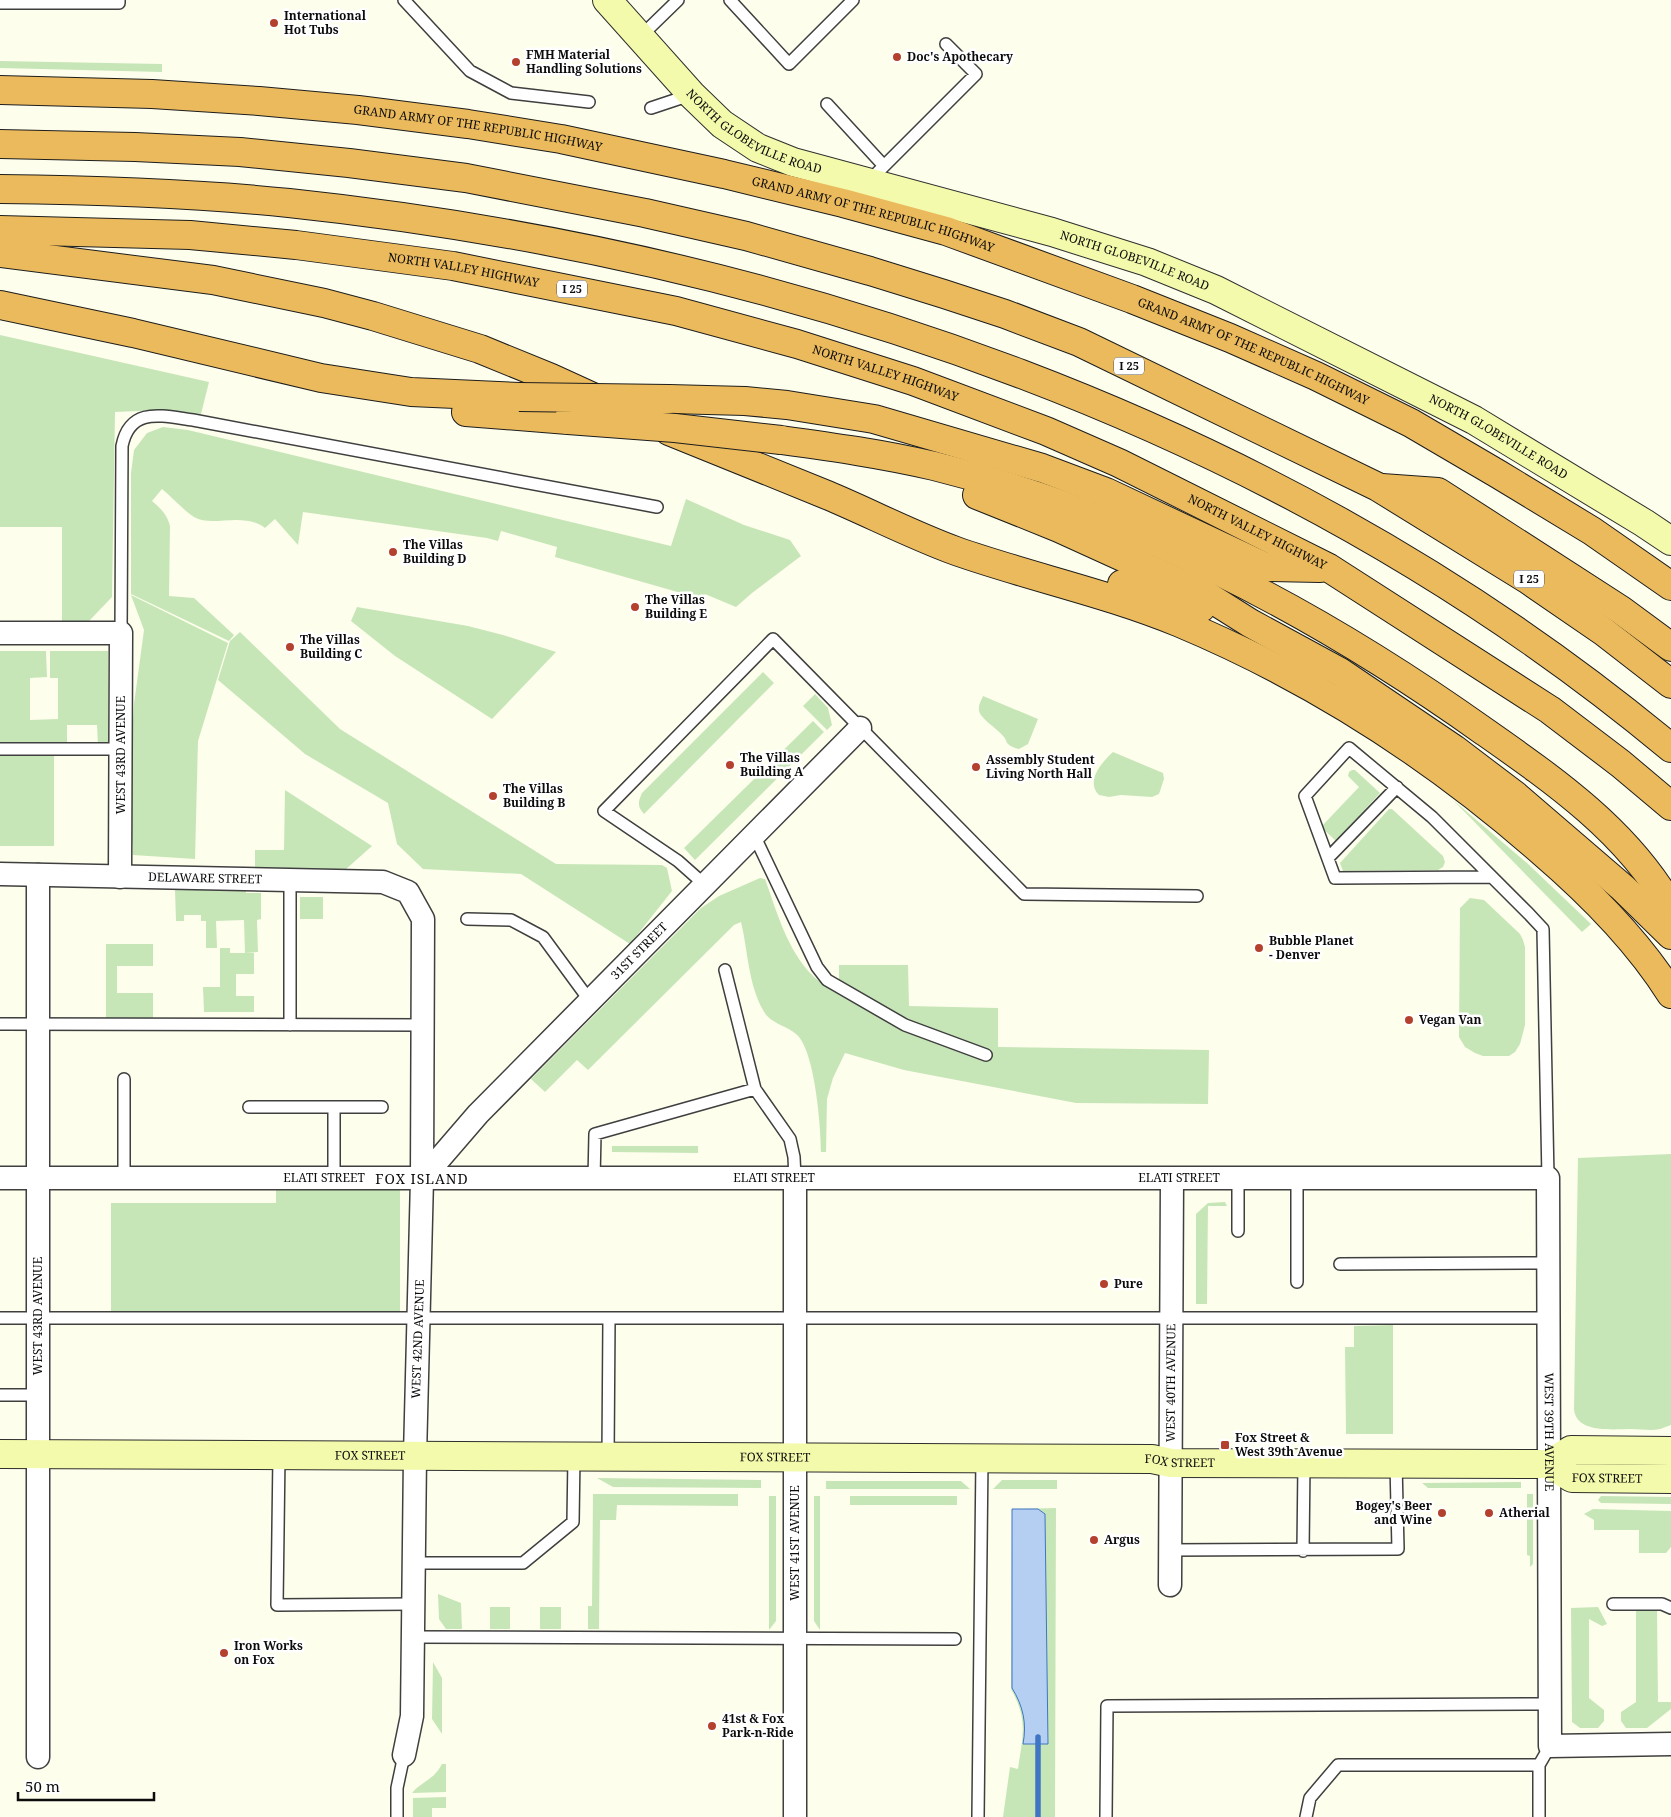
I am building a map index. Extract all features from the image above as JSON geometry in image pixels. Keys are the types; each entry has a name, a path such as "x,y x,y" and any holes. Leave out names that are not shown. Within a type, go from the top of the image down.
{"highway":[{"name":"GRAND ARMY OF THE REPUBLIC HIGHWAY","path":"0,90 152,94 259,101 358,110 468,124 560,139 724,174 843,203 946,232 1132,299 1230,338 1316,376 1410,423 1498,474 1592,531 1671,586"},
{"name":"I 25","path":"0,144 184,149 290,157 400,169 527,189 746,236 935,291 1005,314 1079,342 1378,487 1528,578 1604,632 1671,684"},
{"path":"0,189 135,192 283,202 453,224 621,256 690,272 797,301 934,343 1052,385 1140,421 1285,491 1353,528 1428,573 1505,623 1570,669 1671,748"},
{"name":"NORTH VALLEY HIGHWAY","path":"0,230 190,234 338,250 462,267 676,311 856,362 913,381 1046,432 1119,463 1329,568 1550,710 1621,764 1671,806"},
{"path":"0,253 213,280 271,291 373,316 480,349 520,364 634,417 828,495 954,550 995,564 1086,590 1179,623 1275,668 1327,697 1448,776 1532,842 1587,893 1642,953 1671,994"},
{"path":"0,305 133,333 321,378 411,392 745,402 874,419 1042,468 1106,492 1265,567 1329,568"},
{"path":"273,366 389,402 459,412 675,428 872,453 934,466 999,484 1078,510 1146,537 1199,562 1315,622 1446,704 1566,791 1627,846 1671,908"},
{"path":"813,445 885,463 942,482 1050,524 1204,594 1250,623 1299,648 1375,694 1454,749 1516,796 1623,888 1671,935"},
{"path":"1378,487 1438,492 1621,610 1671,647"},
{"path":"828,495 1250,623"}],"street":[{"name":"NORTH GLOBEVILLE ROAD","path":"607,0 692,95 722,124 758,148 793,162 877,174 1147,262 1216,290 1474,420 1671,541"},
{"path":"0,633 121,633"},
{"name":"WEST 43RD AVENUE","path":"120,877 121,633"},
{"name":"31ST STREET","path":"422,1179 478,1114 860,728"},
{"name":"DELAWARE STREET","path":"0,874 383,882 408,892"},
{"name":"WEST 43RD AVENUE","path":"38,875 38,1757"},
{"name":"WEST 42ND AVENUE","path":"404,1754 412,1716 423,1025 423,919 408,892"},
{"name":"ELATI STREET","path":"0,1178 1548,1178"},
{"name":"WEST 39TH AVENUE","path":"1548,1178 1550,1746"},
{"name":"WEST 41ST AVENUE","path":"794,1179 795,1817"},
{"name":"WEST 40TH AVENUE","path":"1170,1585 1172,1179"},
{"name":"FOX STREET","path":"1549,1464 1571,1450 1671,1451"},
{"name":"FOX STREET","path":"0,1454 1152,1459 1171,1463 1549,1464 1572,1478 1671,1479"},
{"path":"1550,1746 1671,1744"}],"lane":[{"path":"0,3 119,3 119,0"},
{"path":"404,0 470,71 511,93 589,102"},
{"path":"640,37 678,0"},
{"path":"730,0 789,64 853,0"},
{"path":"827,104 877,174 976,74 946,44"},
{"path":"651,108 692,95"},
{"path":"121,633 122,446 124,436 130,427 138,420 148,416 158,415 193,420 657,508"},
{"path":"705,885 678,861 604,811 773,639 1024,894 1198,896"},
{"path":"1491,877 1336,878 1305,796 1349,748 1432,817 1543,929 1548,1178"},
{"path":"0,749 121,749"},
{"path":"1328,858 1397,788"},
{"path":"754,835 817,967 827,980 905,1025 986,1054"},
{"path":"290,880 290,1024"},
{"path":"467,920 511,920 543,937 590,1001"},
{"path":"725,970 755,1089 790,1140 794,1157 794,1179"},
{"path":"0,1024 423,1025"},
{"path":"124,1079 124,1179"},
{"path":"594,1179 594,1134 755,1089"},
{"path":"249,1107 382,1107"},
{"path":"334,1107 334,1179"},
{"path":"1238,1179 1238,1231"},
{"path":"1297,1179 1297,1282"},
{"path":"1340,1264 1548,1263"},
{"path":"0,1318 1548,1318"},
{"path":"608,1318 608,1456"},
{"path":"0,1395 38,1395"},
{"path":"278,1455 277,1605 413,1604"},
{"path":"413,1563 523,1563 573,1522 574,1456"},
{"path":"978,1817 982,1458"},
{"path":"1303,1551 1304,1463"},
{"path":"1170,1550 1303,1551 1398,1549 1396,1463"},
{"path":"1613,1604 1662,1604 1671,1608"},
{"path":"412,1637 955,1639"},
{"path":"1106,1817 1107,1706 1550,1704"},
{"path":"1539,1817 1539,1765 1550,1746"},
{"name":"WEST 42ND AVENUE","path":"397,1817 397,1788 404,1754"},
{"path":"1306,1817 1310,1798 1338,1765 1539,1765"}],"green space":[{"path":"0,61 162,64 162,72 0,68"},
{"path":"0,335 209,382 201,414 163,410 115,412 112,597 89,621 62,622 62,527 0,527"},
{"path":"163,427 188,430 671,546 686,499 744,525 790,540 801,556 736,607 705,594 702,599 555,557 557,547 501,531 498,541 303,512 298,545 275,519 265,528 247,521 202,520 190,514 162,489 152,501 161,509 170,526 169,596 194,598 234,635 229,641 131,594 131,473 134,450 147,433"},
{"path":"131,595 228,643 198,741 195,859 133,855 129,791 134,704 144,630"},
{"path":"357,607 468,626 556,652 492,719 395,656 351,621"},
{"path":"240,632 340,729 556,864 662,865 667,868 672,891 630,944 521,874 423,869 397,844 388,803 305,754 218,680 230,641"},
{"path":"0,651 46,651 47,677 30,678 30,720 58,719 58,678 50,678 50,651 108,651 108,745 98,745 97,725 67,725 67,745 0,745"},
{"path":"763,672 774,683 644,814 639,804 642,793"},
{"path":"815,694 828,708 832,725 827,730 803,706"},
{"path":"983,696 1038,719 1028,744 1019,749 1008,744 1002,734 980,714 980,703"},
{"path":"813,721 824,732 695,860 684,848"},
{"path":"1113,752 1163,773 1164,779 1159,794 1152,797 1121,795 1109,797 1099,795 1095,790 1094,778 1100,766"},
{"path":"0,755 54,756 54,846 0,846"},
{"path":"1352,770 1355,770 1380,793 1336,841 1321,827 1359,787 1348,776"},
{"path":"285,790 372,846 345,870 255,869 255,850 284,850"},
{"path":"1453,800 1527,863 1591,924 1582,932"},
{"path":"1389,809 1392,809 1443,856 1445,862 1443,867 1438,870 1343,871 1340,863"},
{"path":"760,878 765,879 784,930 796,955 813,976 839,994 839,965 908,965 909,1006 998,1008 998,1047 1209,1050 1208,1104 1076,1103 904,1070 845,1053 833,1078 827,1099 826,1152 821,1152 816,1090 808,1055 803,1042 796,1034 774,1021 763,1010 751,978 741,922 734,925 588,1070 577,1060 545,1092 531,1079 701,908 719,896"},
{"path":"246,889 246,893 261,893 261,919 257,920 258,952 245,953 244,920 216,921 217,948 206,948 206,921 201,921 201,915 184,915 184,921 176,921 175,890"},
{"path":"300,897 323,897 323,919 300,919"},
{"path":"1470,898 1484,900 1520,934 1525,947 1525,1025 1520,1044 1515,1052 1509,1056 1483,1056 1475,1053 1465,1047 1459,1037 1460,908"},
{"path":"106,944 153,944 153,966 117,966 117,993 153,993 153,1018 106,1018"},
{"path":"220,948 230,948 230,953 254,953 254,974 236,974 236,996 254,996 254,1012 204,1012 203,987 220,987"},
{"path":"612,1146 698,1146 698,1153 612,1152"},
{"path":"1671,1154 1671,1425 1653,1430 1606,1429 1588,1426 1581,1423 1576,1417 1574,1409 1578,1158"},
{"path":"276,1189 400,1189 400,1312 111,1312 111,1203 276,1203"},
{"path":"1225,1202 1227,1206 1208,1206 1207,1304 1196,1304 1196,1214 1208,1203"},
{"path":"1393,1325 1393,1434 1346,1434 1345,1347 1354,1347 1354,1326"},
{"path":"597,1478 761,1480 761,1488 613,1487"},
{"path":"1002,1480 1057,1480 1057,1489 993,1489"},
{"path":"826,1481 961,1481 970,1489 826,1489"},
{"path":"1521,1482 1521,1488 1428,1488 1422,1483"},
{"path":"593,1494 738,1494 738,1506 617,1505 616,1520 600,1520 599,1629 588,1629 588,1606 592,1606"},
{"path":"1527,1494 1533,1494 1533,1564 1530,1567 1530,1556 1527,1555"},
{"path":"769,1496 776,1496 776,1621 769,1630"},
{"path":"814,1496 820,1496 820,1630 814,1621"},
{"path":"850,1496 957,1496 957,1505 850,1505"},
{"path":"1601,1496 1671,1497 1671,1504 1601,1503 1598,1500"},
{"path":"1056,1508 1055,1817 1003,1817 1010,1767 1018,1769 1023,1728 1020,1710 1011,1689 1012,1509"},
{"path":"1593,1509 1671,1511 1671,1547 1666,1553 1639,1553 1639,1530 1594,1530 1594,1520 1584,1514"},
{"path":"438,1594 461,1603 462,1629 446,1629 439,1619"},
{"path":"490,1607 510,1607 510,1629 490,1629"},
{"path":"540,1607 561,1607 561,1629 540,1629"},
{"path":"1598,1607 1607,1624 1602,1626 1589,1619 1589,1698 1604,1710 1604,1721 1598,1728 1580,1728 1572,1722 1571,1608"},
{"path":"1636,1607 1657,1607 1658,1702 1671,1702 1671,1709 1647,1728 1626,1728 1621,1721 1621,1712 1636,1702"},
{"path":"433,1662 442,1678 442,1734 432,1719"},
{"path":"442,1764 446,1764 446,1792 412,1793 432,1777"},
{"path":"446,1797 446,1808 432,1808 432,1817 413,1817 413,1798"}],"water":[{"path":"1012,1509 1038,1509 1045,1514 1048,1744 1023,1744 1025,1729 1023,1715 1019,1701 1012,1688"}],"waterway":[{"path":"1038,1737 1038,1817"}],"place":[{"name":"International Hot Tubs","path":"274,23"},
{"name":"Doc's Apothecary","path":"897,57"},
{"name":"FMH Material Handling Solutions","path":"516,62"},
{"name":"The Villas Building D","path":"393,552"},
{"name":"The Villas Building E","path":"635,607"},
{"name":"The Villas Building C","path":"290,647"},
{"name":"The Villas Building A","path":"730,765"},
{"name":"Assembly Student Living North Hall","path":"976,767"},
{"name":"The Villas Building B","path":"493,796"},
{"name":"Bubble Planet - Denver","path":"1259,948"},
{"name":"Vegan Van","path":"1409,1020"},
{"name":"Pure","path":"1104,1284"},
{"name":"Fox Street & West 39th Avenue","path":"1225,1445"},
{"name":"Bogey's Beer and Wine","path":"1442,1513"},
{"name":"Atherial","path":"1489,1513"},
{"name":"Argus","path":"1094,1540"},
{"name":"Iron Works on Fox","path":"224,1653"},
{"name":"41st & Fox Park-n-Ride","path":"712,1726"}],"district":[{"name":"FOX ISLAND","path":"422,1179"}]}
